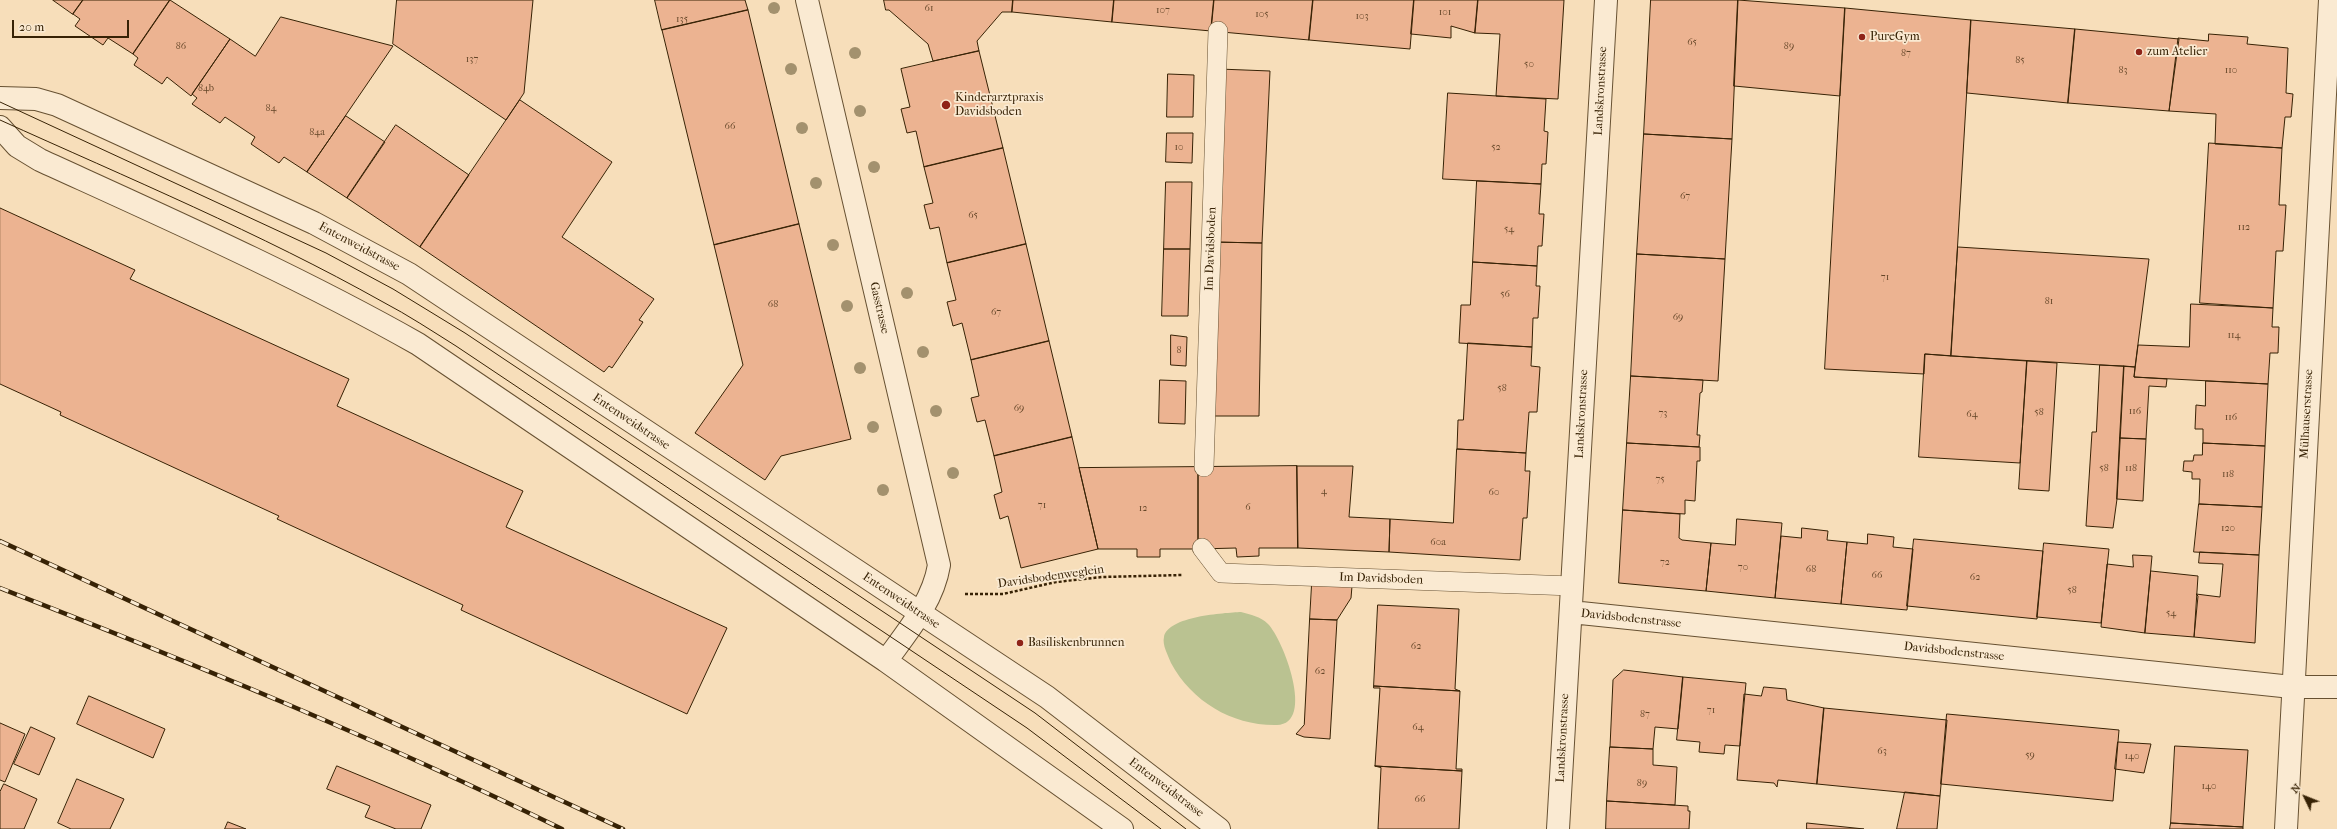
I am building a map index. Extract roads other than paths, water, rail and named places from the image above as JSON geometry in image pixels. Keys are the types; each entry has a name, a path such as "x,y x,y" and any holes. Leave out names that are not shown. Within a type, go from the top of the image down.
{"street":[{"name":"Gasstrasse","path":"807,0 939,566 931,595 886,661"},
{"name":"Landskronstrasse","path":"1558,829 1606,0"},
{"name":"Mülhauserstrasse","path":"2286,829 2292,688 2330,0"},
{"name":"Entenweidstrasse","path":"0,98 36,99 57,105 314,223 409,274 1047,697 1219,829"},
{"path":"0,127 18,146 40,160 203,235 362,312 418,344 886,661 1122,829"},
{"name":"Davidsbodenstrasse","path":"1571,612 2292,688 2337,687"}],"lane":[{"name":"Im Davidsboden","path":"1204,467 1218,31"},
{"name":"Im Davidsboden","path":"1202,548 1221,573 1572,586"}],"tram line":[{"path":"0,102 326,253 393,289 465,333 1035,713 1186,829"},
{"path":"0,120 242,229 336,277 411,318 456,346 1027,728 1161,829"}],"railway":[{"path":"0,541 623,829"},
{"path":"0,588 283,702 423,764 562,829"}],"place":[{"name":"PureGym","path":"1862,37"},
{"name":"zum Atelier","path":"2139,52"},
{"name":"Kinderarztpraxis Davidsboden","path":"946,105"},
{"name":"Basiliskenbrunnen","path":"1020,643"}]}
